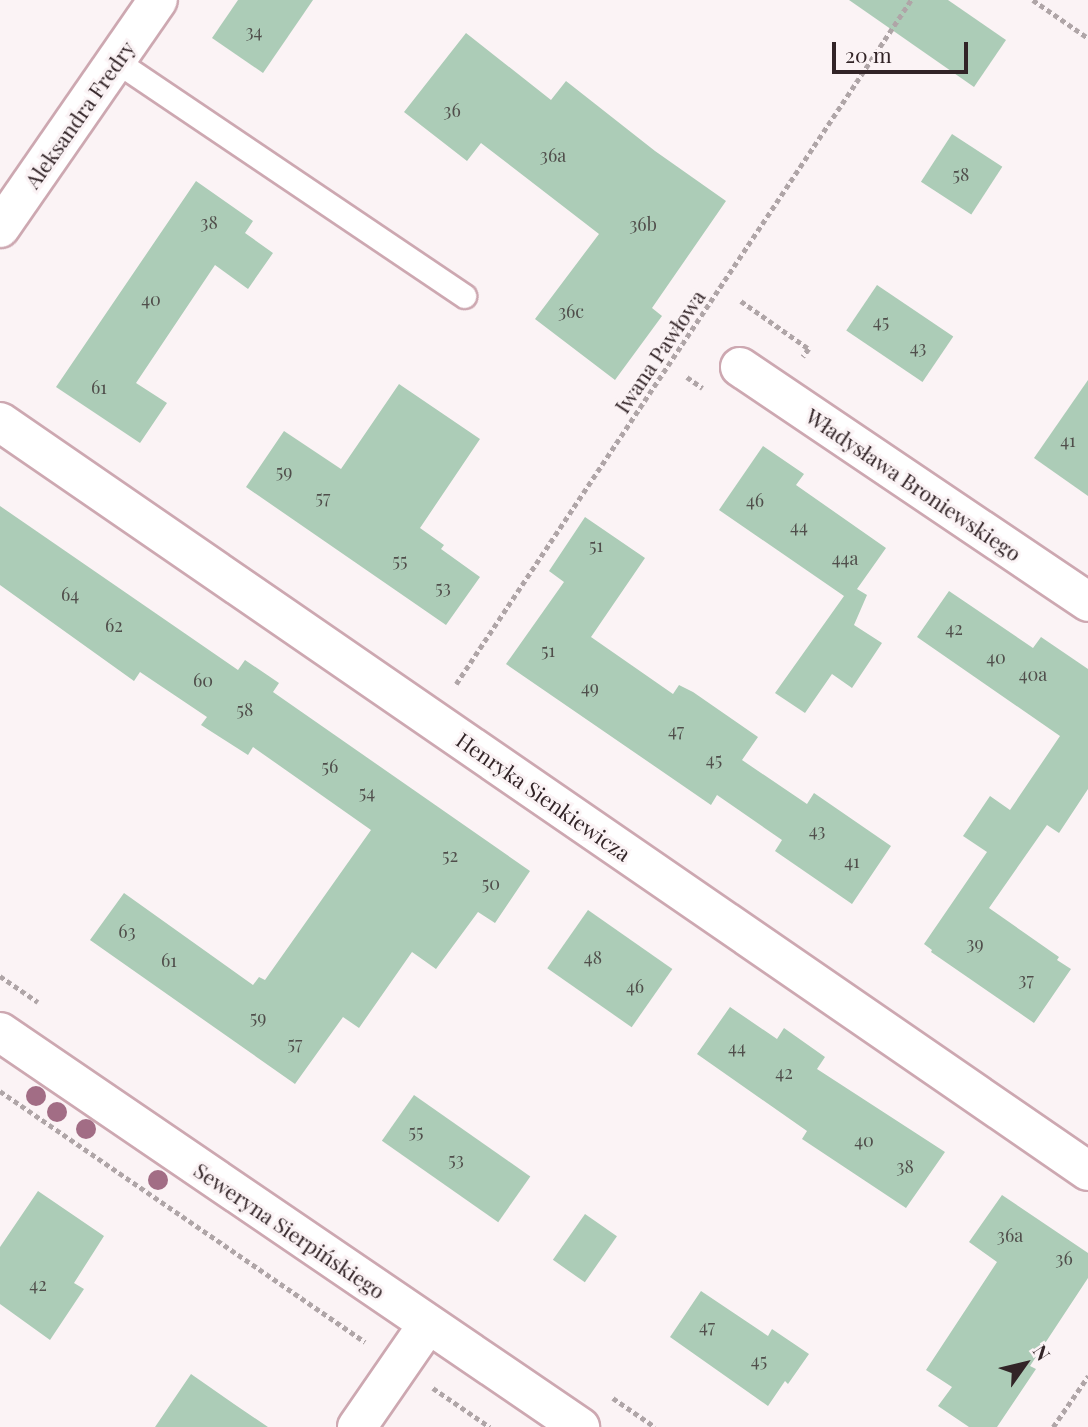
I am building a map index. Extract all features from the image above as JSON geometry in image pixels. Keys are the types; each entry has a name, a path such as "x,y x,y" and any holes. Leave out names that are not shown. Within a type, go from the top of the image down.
{"street":[{"name":"Aleksandra Fredry","path":"0,228 158,0"},
{"name":"Władysława Broniewskiego","path":"740,367 1088,602"},
{"name":"Henryka Sienkiewicza","path":"0,422 1088,1171"},
{"name":"Seweryna Sierpińskiego","path":"0,1032 580,1427"},
{"path":"357,1427 428,1324"}],"lane":[{"path":"116,61 464,296"}],"path":[{"name":"Iwana Pawłowa","path":"432,719 911,0"},
{"path":"1033,0 1088,38"},
{"path":"0,1091 490,1427"},
{"path":"1053,1427 1088,1376"}],"building":[{"path":"238,0 313,0 263,73 212,38"},
{"path":"849,0 948,0 1006,40 974,87"},
{"path":"466,33 551,100 566,81 655,151 726,201 652,308 662,316 615,380 535,319 599,234 481,143 467,161 404,112"},
{"path":"952,134 1002,167 971,214 921,182"},
{"path":"196,181 253,221 245,233 273,253 248,289 215,265 136,383 167,403 140,443 56,387"},
{"path":"877,285 953,336 923,382 846,331"},
{"path":"1088,380 1088,496 1034,458"},
{"path":"399,384 480,439 420,528 444,545 441,549 480,577 446,625 246,487 284,431 341,469"},
{"path":"763,446 804,474 796,485 886,548 857,589 867,595 854,625 882,643 852,688 832,674 805,713 775,693 844,596 719,510"},
{"path":"0,506 238,670 245,660 279,683 273,692 530,871 495,923 478,912 436,969 412,952 359,1028 343,1017 295,1084 90,940 124,893 253,985 259,977 265,980 371,830 253,747 248,755 201,725 207,717 140,672 134,681 0,585"},
{"path":"585,517 645,558 591,637 673,694 679,685 693,692 758,737 742,760 807,804 814,793 891,846 852,904 775,851 782,840 717,795 711,805 506,664 564,582 549,571"},
{"path":"949,591 1033,648 1041,637 1088,669 1088,789 1059,833 1047,825 989,908 1059,957 1057,960 1071,969 1034,1023 931,952 924,944 987,852 963,836 990,796 1010,810 1060,736 917,637"},
{"path":"588,910 672,969 632,1027 547,968"},
{"path":"730,1007 777,1039 784,1028 825,1057 817,1069 945,1152 906,1208 802,1139 807,1131 697,1054"},
{"path":"414,1095 530,1176 498,1222 382,1141"},
{"path":"38,1191 104,1236 74,1283 84,1289 50,1340 0,1304 0,1247"},
{"path":"1002,1195 1088,1253 1088,1278 1030,1366 1036,1369 997,1427 969,1427 938,1406 952,1387 926,1370 997,1262 969,1242"},
{"path":"585,1214 617,1236 585,1282 553,1260"},
{"path":"701,1291 768,1336 772,1329 809,1354 788,1384 785,1381 768,1406 670,1337"},
{"path":"191,1374 234,1404 268,1427 155,1427"}]}
